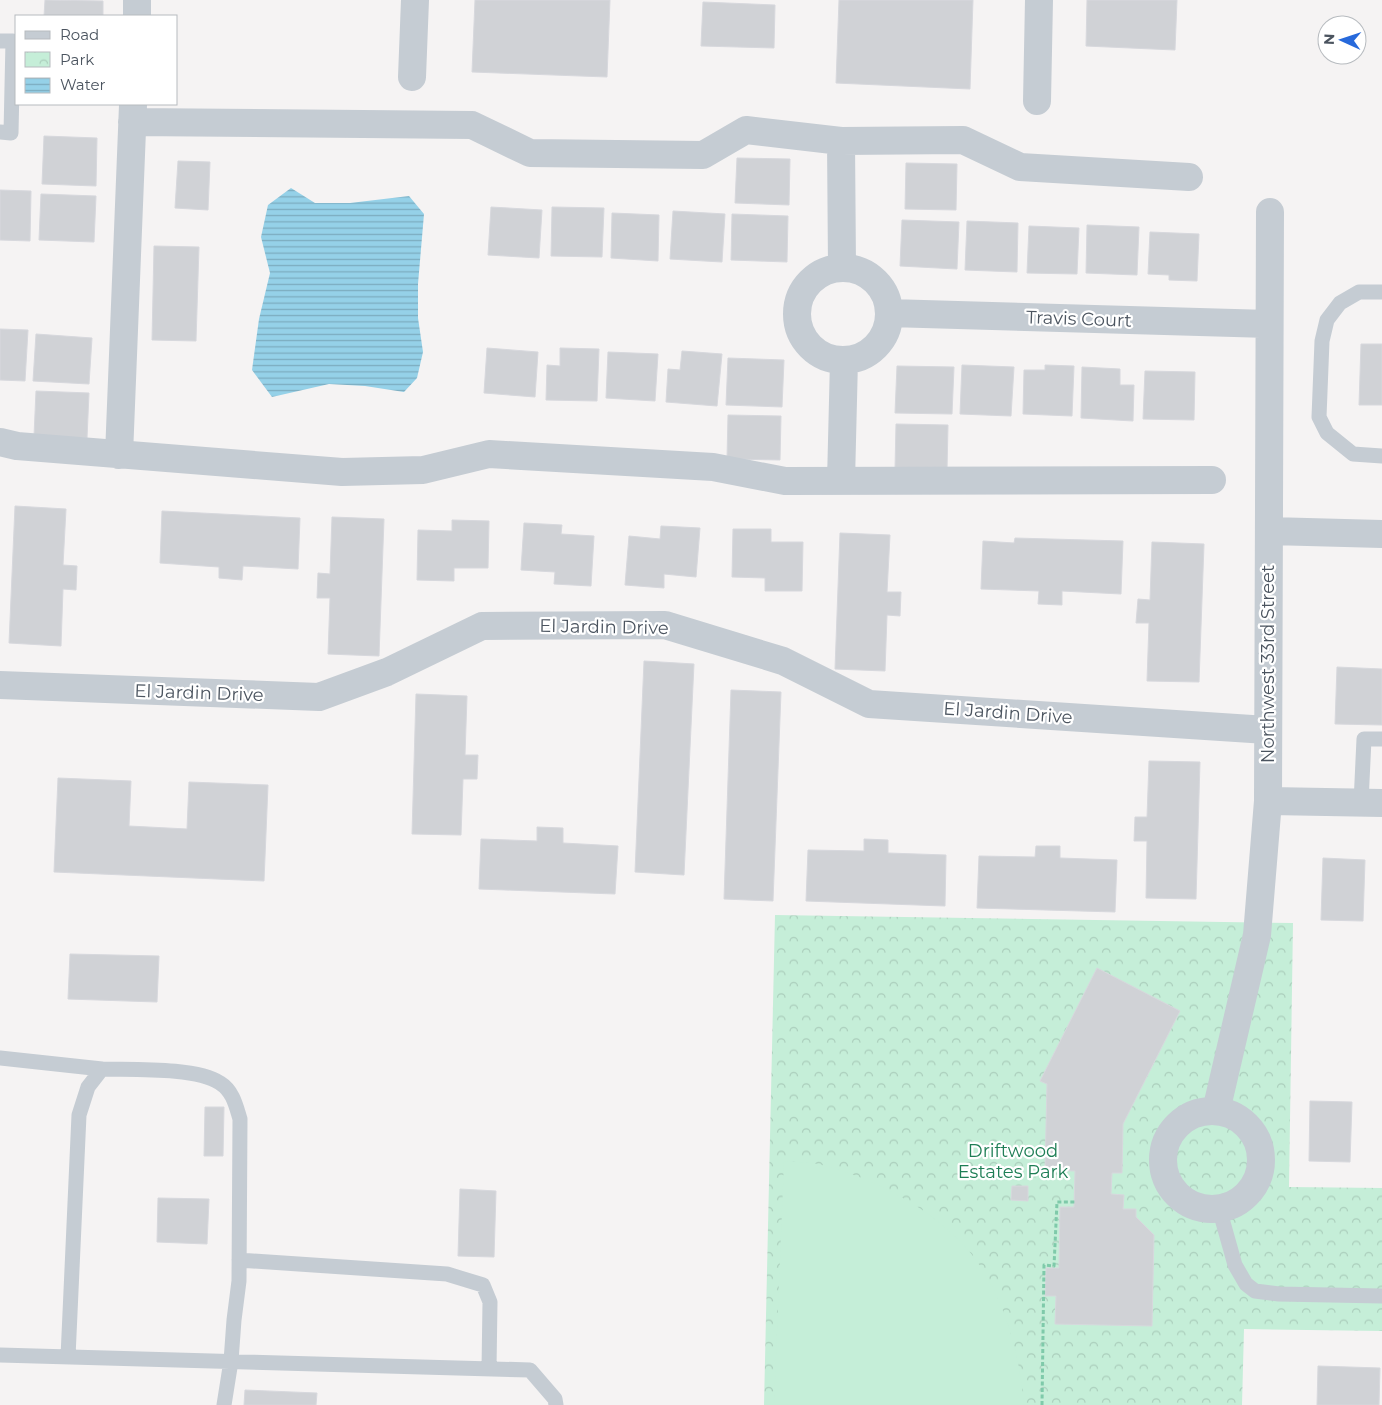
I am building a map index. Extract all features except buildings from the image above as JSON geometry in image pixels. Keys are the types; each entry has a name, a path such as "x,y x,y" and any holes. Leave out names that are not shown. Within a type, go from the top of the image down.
{"street":[{"path":"137,0 137,15"},
{"path":"412,77 415,0"},
{"path":"1037,102 1039,0"},
{"path":"119,455 133,113 472,125 530,153 703,155 746,130 842,141 963,140 1020,167 1190,177"},
{"path":"842,141 842,267"},
{"name":"Northwest 33rd Street","path":"1216,1110 1257,935 1268,801 1270,212"},
{"path":"842,267 860,271 875,280 886,295 889,313 886,330 876,346 862,356 844,360 826,357 811,347 801,332 797,315 800,297 810,282 824,271 842,267"},
{"name":"Travis Court","path":"889,313 1269,324"},
{"path":"841,481 844,360"},
{"path":"0,442 17,446 119,455 342,472 423,470 489,454 713,467 784,481 1212,480"},
{"path":"1269,531 1382,534"},
{"name":"El Jardin Drive","path":"0,685 319,697 387,672 482,626 665,625 783,662 869,704 1267,730"},
{"path":"1268,801 1372,803"},
{"path":"1200,1110 1228,1112 1251,1129 1262,1156 1256,1183 1236,1204 1219,1208 1209,1210 1182,1200 1165,1178 1163,1150 1176,1125 1200,1110"}],"lane":[{"path":"0,41 13,41 11,132 0,132"},
{"path":"1382,292 1359,292 1340,303 1327,320 1322,341 1319,417 1327,433 1353,454 1382,456"},
{"path":"1372,803 1364,739 1382,739"},
{"path":"0,1058 102,1069 170,1071 204,1077 220,1083 234,1098 240,1119 239,1281 231,1361 224,1405"},
{"path":"68,1357 79,1115 88,1087 102,1069"},
{"path":"1219,1208 1235,1265 1246,1284 1255,1291 1279,1294 1382,1296"},
{"path":"239,1260 448,1274 483,1285 490,1302 489,1369"},
{"path":"0,1355 530,1370 556,1399 556,1405"}],"path":[{"path":"1042,1405 1044,1266 1054,1266 1057,1202 1075,1202"}],"green space":[{"name":"Driftwood Estates Park","path":"775,915 1293,923 1289,1187 1382,1188 1382,1331 1244,1329 1242,1405 764,1405"},
{"path":"784,1161 822,1165 841,1170 878,1185 930,1215 960,1241 987,1276 1006,1317 1018,1361 1024,1405 774,1405"}],"water":[{"path":"291,188 315,203 350,203 409,196 424,214 418,284 418,318 423,352 417,378 404,392 365,386 329,384 272,397 252,370 259,319 270,273 261,237 268,205"}]}
